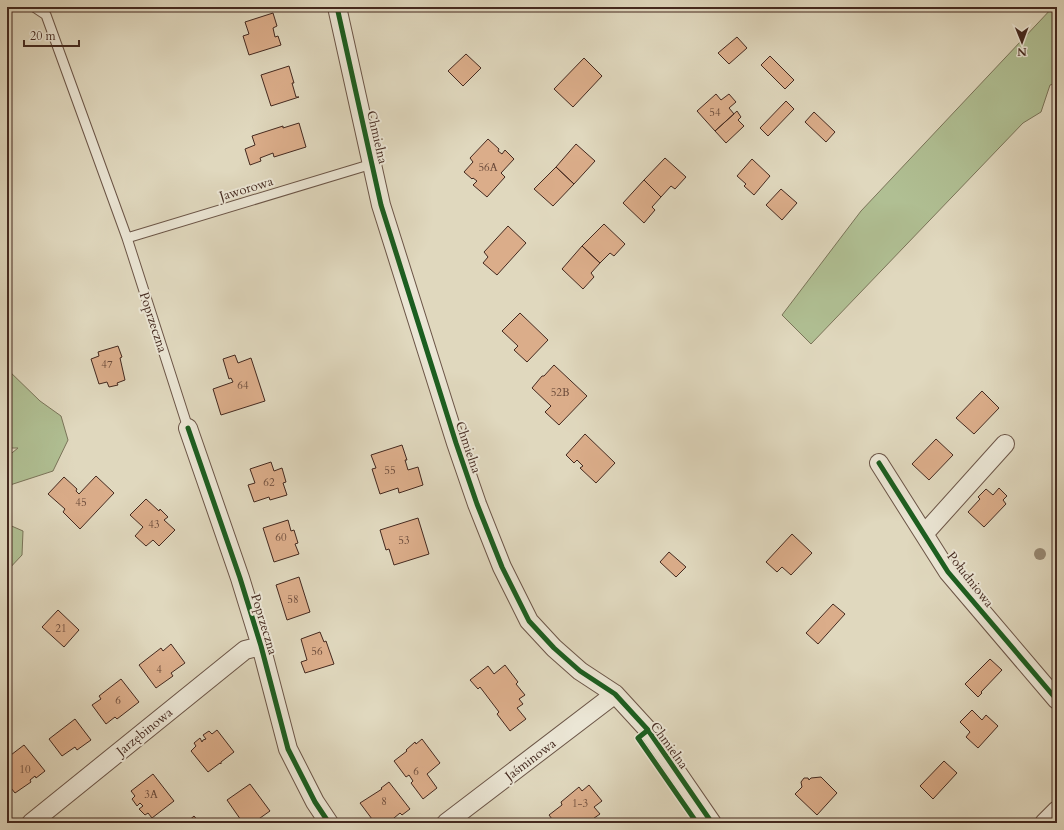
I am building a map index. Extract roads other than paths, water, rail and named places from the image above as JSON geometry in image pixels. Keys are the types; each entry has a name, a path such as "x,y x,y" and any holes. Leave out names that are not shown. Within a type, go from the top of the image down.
{"street":[{"name":"Chmielna","path":"337,7 381,205 477,504 502,567 529,621 554,648 580,671 615,694 648,730 712,823"},
{"name":"Poprzeczna","path":"188,428 240,578 261,646 288,749 314,802 329,823"},
{"path":"924,534 1005,444"},
{"name":"Południowa","path":"878,463 948,572 1057,700"},
{"name":"Jarzębinowa","path":"31,823 245,650 261,646"},
{"name":"Jaśminowa","path":"446,823 615,694"},
{"path":"1044,823 1057,810"}],"lane":[{"name":"Poprzeczna","path":"34,7 46,16 127,238 188,428"},
{"name":"Jaworowa","path":"127,238 372,164"}]}
